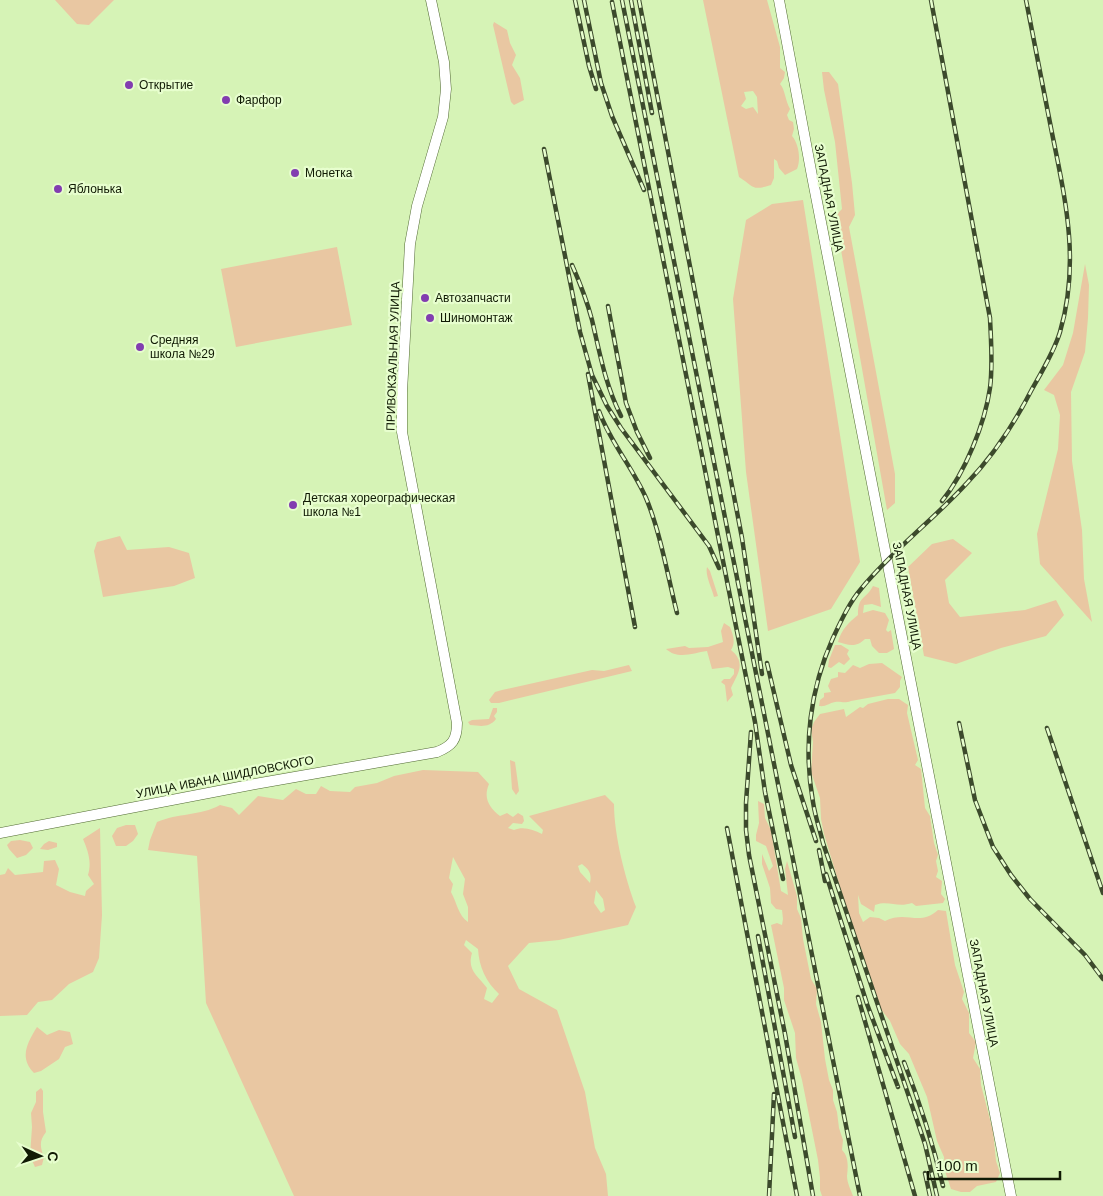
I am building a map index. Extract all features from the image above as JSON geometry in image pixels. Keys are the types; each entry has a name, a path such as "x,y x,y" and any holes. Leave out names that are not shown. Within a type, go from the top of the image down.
{"street":[{"name":"ПРИВОКЗАЛЬНАЯ УЛИЦА","path":"431,0 444,62 446,89 444,116 417,206 410,244 402,392 402,432 457,723 457,733 454,742"},
{"name":"ЗАПАДНАЯ УЛИЦА","path":"779,0 1011,1196"},
{"name":"УЛИЦА ИВАНА ШИДЛОВСКОГО","path":"0,833 255,784 437,752 454,742"}],"shaded area":[{"path":"55,0 114,0 89,25 77,24"},
{"path":"703,0 767,0 780,47 780,68 785,72 780,84 790,109 787,115 789,120 793,122 792,136 798,148 799,157 797,169 785,175 774,159 774,178 771,185 760,188 754,187 739,177","holes":["753,91 757,97 758,114 753,107 746,109 741,106 746,99 744,92"]},
{"path":"494,22 507,30 510,43 516,55 512,65 520,78 524,100 514,105 511,102 493,25"},
{"path":"822,72 829,72 838,84 855,215 849,227 895,474 895,503 887,510 835,216 842,209 835,142"},
{"path":"803,200 860,562 831,609 768,631 746,472 733,299 746,220 772,204"},
{"path":"337,247 352,325 236,347 221,269"},
{"path":"1085,264 1089,285 1088,318 1085,352 1071,392 1072,461 1082,530 1084,579 1092,622 1040,564 1037,534 1058,449 1060,415 1054,395 1044,390 1063,365 1073,333"},
{"path":"120,536 127,550 169,547 189,553 195,578 174,586 103,597 94,551 97,542"},
{"path":"953,539 972,553 945,580 949,603 960,617 1025,610 1056,600 1064,615 1046,636 1001,648 956,664 924,656 908,567 932,544"},
{"path":"707,567 718,596 714,597 708,578"},
{"path":"873,586 879,588 881,607 872,604 864,605 863,613 873,610 885,613 889,620 886,630 888,632 891,630 894,649 887,653 879,653 872,646 870,639 865,639 855,645 838,642 846,627 858,615 859,604"},
{"path":"724,623 730,627 734,641 731,650 736,655 740,664 738,674 731,688 733,695 727,702 725,685 721,682 724,679 730,679 734,674 734,669 728,667 712,669 707,651 681,655 666,649 685,646 689,648 708,647 723,642 721,631"},
{"path":"835,645 841,645 849,650 847,654 850,659 844,665 839,662 831,668 828,667 829,660"},
{"path":"882,663 902,677 900,687 895,693 819,706 824,693 831,692 828,686 831,679 838,677 838,672 845,673 853,665 860,668 869,664"},
{"path":"629,665 632,671 499,703 491,703 489,700 495,692 502,690 592,670 604,671"},
{"path":"888,699 899,699 908,705 907,713 918,760 915,765 921,769 925,808 930,816 934,843 938,855 936,877 942,881 941,894 945,899 943,903 916,906 912,903 902,905 885,903 875,905 874,912 861,904 858,895 859,913 863,922 870,917 885,921 900,917 919,918 931,915 938,910 946,911 955,965 964,992 962,999 969,1013 969,1033 976,1042 973,1058 980,1069 981,1085 993,1131 996,1161 1000,1173 996,1182 977,1186 970,1192 951,1189 927,1097 909,1054 900,1044 890,1021 880,1008 871,978 862,961 862,950 855,941 846,918 849,917 824,834 820,798 811,772 813,742 811,730 820,714 844,709 846,717 860,707 863,708 868,704"},
{"path":"493,708 497,708 497,712 494,716 496,719 491,724 478,726 470,725 468,722 489,719"},
{"path":"510,760 515,762 519,791 516,795 512,789"},
{"path":"423,770 478,772 489,784 487,798 490,806 496,813 500,816 507,813 513,817 518,813 523,816 524,821 522,824 513,823 508,828 514,830 528,829 542,834 543,830 529,816 605,795 614,804 614,816 621,856 636,907 628,925 559,940 529,943 508,966 519,989 557,1010 585,1092 595,1148 606,1174 608,1196 294,1196 206,1003 197,856 148,850 150,840 157,822 165,819 205,811 220,805 232,808 239,815 258,796 283,800 296,789 306,794 316,794 321,786 330,791 350,792 355,787 377,783 394,776","holes":["453,857 465,879 463,894 468,907 468,922 462,916 451,892 453,884 449,878","582,864 588,870 591,877 590,883 580,872 578,866","596,890 603,899 605,910 601,913 594,903","466,940 478,949 484,974 499,994 492,1003 484,999 487,988 474,972 471,964 472,953 464,945"]},
{"path":"758,801 764,804 765,818 771,830 781,891 788,895 785,869 787,861 797,896 797,909 801,918 811,979 817,989 816,1004 821,1022 825,1059 843,1140 842,1150 847,1159 848,1181 853,1196 822,1196 820,1190 818,1160 796,1058 795,1033 784,1000 784,988 771,925 777,923 782,925 782,910 776,909 771,903 770,888 762,864 762,854 769,871 773,866 766,846 756,841 759,823"},
{"path":"135,825 138,834 126,846 116,846 112,836 117,828"},
{"path":"100,828 102,915 99,958 93,972 69,984 52,1000 38,1002 27,1015 0,1016 0,875 5,874 8,868 15,875 43,872 44,861 55,860 59,869 56,885 70,892 85,896 86,891 94,884 88,875 88,852 83,839"},
{"path":"11,841 30,842 33,848 26,855 17,858 7,845"},
{"path":"49,841 57,843 57,847 48,850 40,849 44,844"},
{"path":"37,1027 47,1035 59,1030 70,1032 73,1044 65,1047 59,1059 41,1071 34,1073 27,1062 26,1050"},
{"path":"41,1088 43,1091 43,1112 46,1132 41,1144 44,1157 42,1165 35,1167 30,1156 31,1113 36,1102 36,1092"}],"railway":[{"path":"575,0 589,66 596,89"},
{"path":"584,0 601,83 612,116 644,190"},
{"path":"622,0 860,1196"},
{"path":"631,0 652,113"},
{"path":"639,0 742,538 762,674"},
{"path":"931,0 990,318 991,353 990,388 979,432 966,462 942,501"},
{"path":"937,1196 925,1144 823,843 810,781 809,739 814,698 825,657 849,606 873,575 954,497 977,473 994,451 1010,427 1051,355 1060,332 1069,282 1069,232 1062,184 1026,0"},
{"path":"612,2 755,722 765,792 783,879"},
{"path":"544,149 580,332 592,375 607,406 621,428 709,546 719,568"},
{"path":"572,265 588,306 607,381 621,416"},
{"path":"608,306 626,403 637,432 650,458"},
{"path":"588,374 635,627"},
{"path":"599,411 609,433 646,498 660,539 677,613"},
{"path":"767,663 791,765 816,841"},
{"path":"959,723 975,800 993,847 1011,875 1030,899 1085,955 1103,979"},
{"path":"1047,728 1103,893"},
{"path":"751,732 746,803 746,830 749,855 785,1034 813,1196"},
{"path":"727,828 797,1196"},
{"path":"819,850 825,881"},
{"path":"826,874 867,1004 898,1087"},
{"path":"758,936 795,1137"},
{"path":"858,997 915,1196"},
{"path":"904,1062 926,1124 943,1186"},
{"path":"769,1196 774,1094"},
{"path":"925,1173 930,1196"}],"place":[{"name":"Открытие","path":"129,85"},
{"name":"Фарфор","path":"226,100"},
{"name":"Монетка","path":"295,173"},
{"name":"Яблонька","path":"58,189"},
{"name":"Автозапчасти","path":"425,298"},
{"name":"Шиномонтаж","path":"430,318"},
{"name":"Средняя школа №29","path":"140,347"},
{"name":"Детская хореографическая школа №1","path":"293,505"}]}
